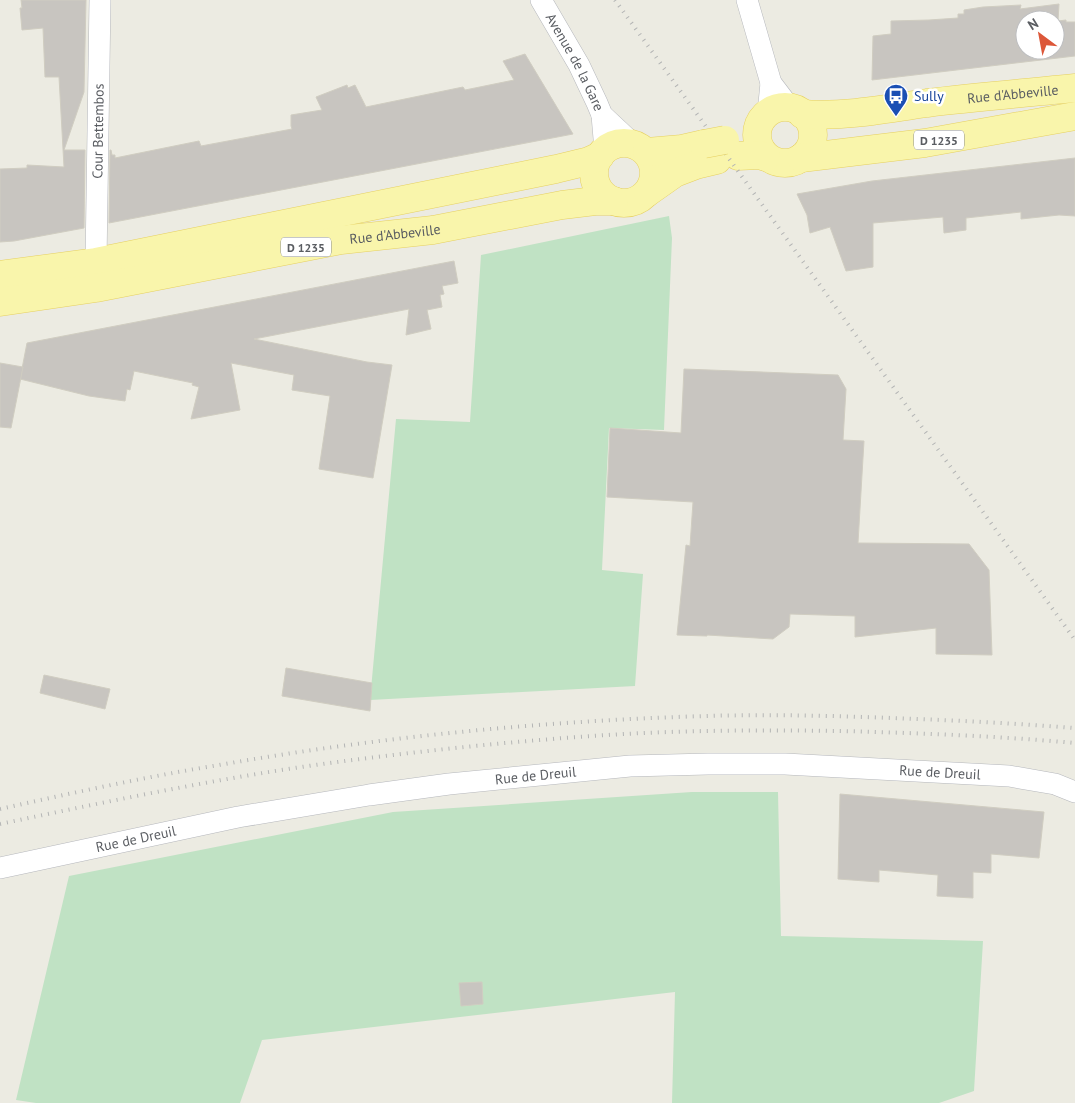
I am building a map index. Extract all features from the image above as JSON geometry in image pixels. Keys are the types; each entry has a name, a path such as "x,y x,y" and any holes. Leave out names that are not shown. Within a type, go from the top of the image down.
{"main road":[{"name":"Rue d'Abbeville","path":"648,192 675,173 696,165 779,115 848,114 952,100 1075,88"},
{"path":"779,115 811,124 813,137 811,145 801,158 793,162 774,162 766,157 758,143 757,135 779,115"},
{"name":"D 1235","path":"801,158 925,143 1075,116"},
{"path":"624,143 640,148 652,161 653,182 648,192 641,198 623,202 614,201 598,188 595,181 596,164 602,153 615,144 624,143"},
{"name":"Rue d'Abbeville","path":"640,148 721,150 766,157"},
{"name":"Rue d'Abbeville","path":"0,302 96,275 590,161 602,153"},
{"name":"Rue d'Abbeville","path":"0,275 96,275 341,240 433,230 562,205 614,201"}],"street":[{"name":"Cour Bettembos","path":"96,275 100,0"},
{"name":"Avenue de la Gare","path":"541,0 579,65 602,115 640,148"},
{"path":"747,0 779,115"},
{"path":"602,115 602,153"},
{"name":"Rue de Dreuil","path":"0,868 238,817 369,794 630,766 786,764 1009,776 1055,784 1075,792"}],"green space":[{"path":"669,216 672,238 664,430 609,428 602,570 643,574 635,686 370,700 396,419 470,422 481,255"},
{"path":"692,792 778,792 781,936 983,941 974,1091 939,1103 672,1103 675,992 262,1040 240,1103 36,1103 16,1100 69,876 393,812"}],"building":[{"path":"21,0 86,0 84,92 64,150 85,150 84,228 0,242 0,169 27,168 27,165 64,167 59,77 45,77 43,28 22,30"},
{"path":"1059,4 1059,10 1015,10 1015,60 1041,60 872,80 873,36 891,34 891,21 958,18 958,14 964,14 964,10 1021,5 1020,9"},
{"path":"1065,20 1066,22 1075,22 1075,56 1065,57"},
{"path":"525,54 573,134 109,223 110,150 112,155 115,155 115,158 199,141 201,146 292,129 291,115 322,110 316,97 347,85 348,88 355,85 366,107 463,87 465,90 514,80 503,61"},
{"path":"1075,158 1075,216 1059,215 1021,219 1021,212 966,218 966,230 944,233 943,217 873,223 873,267 846,271 830,227 810,233 807,215 797,194 872,181"},
{"path":"454,261 458,283 442,286 444,294 440,295 442,307 427,310 431,329 406,335 409,309 254,339 367,362 392,365 373,478 319,469 330,396 292,390 294,375 231,363 240,410 191,419 199,387 192,385 193,383 134,371 130,390 127,389 125,401 89,396 20,379 27,343"},
{"path":"0,363 23,367 11,428 0,427"},
{"path":"684,369 838,375 846,389 843,440 864,441 858,543 969,544 989,570 992,655 936,654 936,628 855,637 855,616 790,614 789,627 773,639 677,635 686,545 690,546 693,502 607,497 610,428 681,433"},
{"path":"286,668 372,683 370,711 282,696"},
{"path":"44,675 110,689 105,709 40,693"},
{"path":"840,794 1044,812 1039,858 991,854 991,873 973,872 973,898 937,896 938,875 879,870 879,882 838,879"},
{"path":"482,982 483,1004 461,1006 459,983"}],"railway":[{"path":"615,0 1075,640"},
{"path":"0,809 136,780 279,755 340,746 522,726 644,718 785,715 937,720 1075,728"},
{"path":"0,824 197,784 315,765 469,746 585,736 705,731 841,731 958,735 1075,743"}],"place":[{"name":"Sully","path":"896,117"}]}
